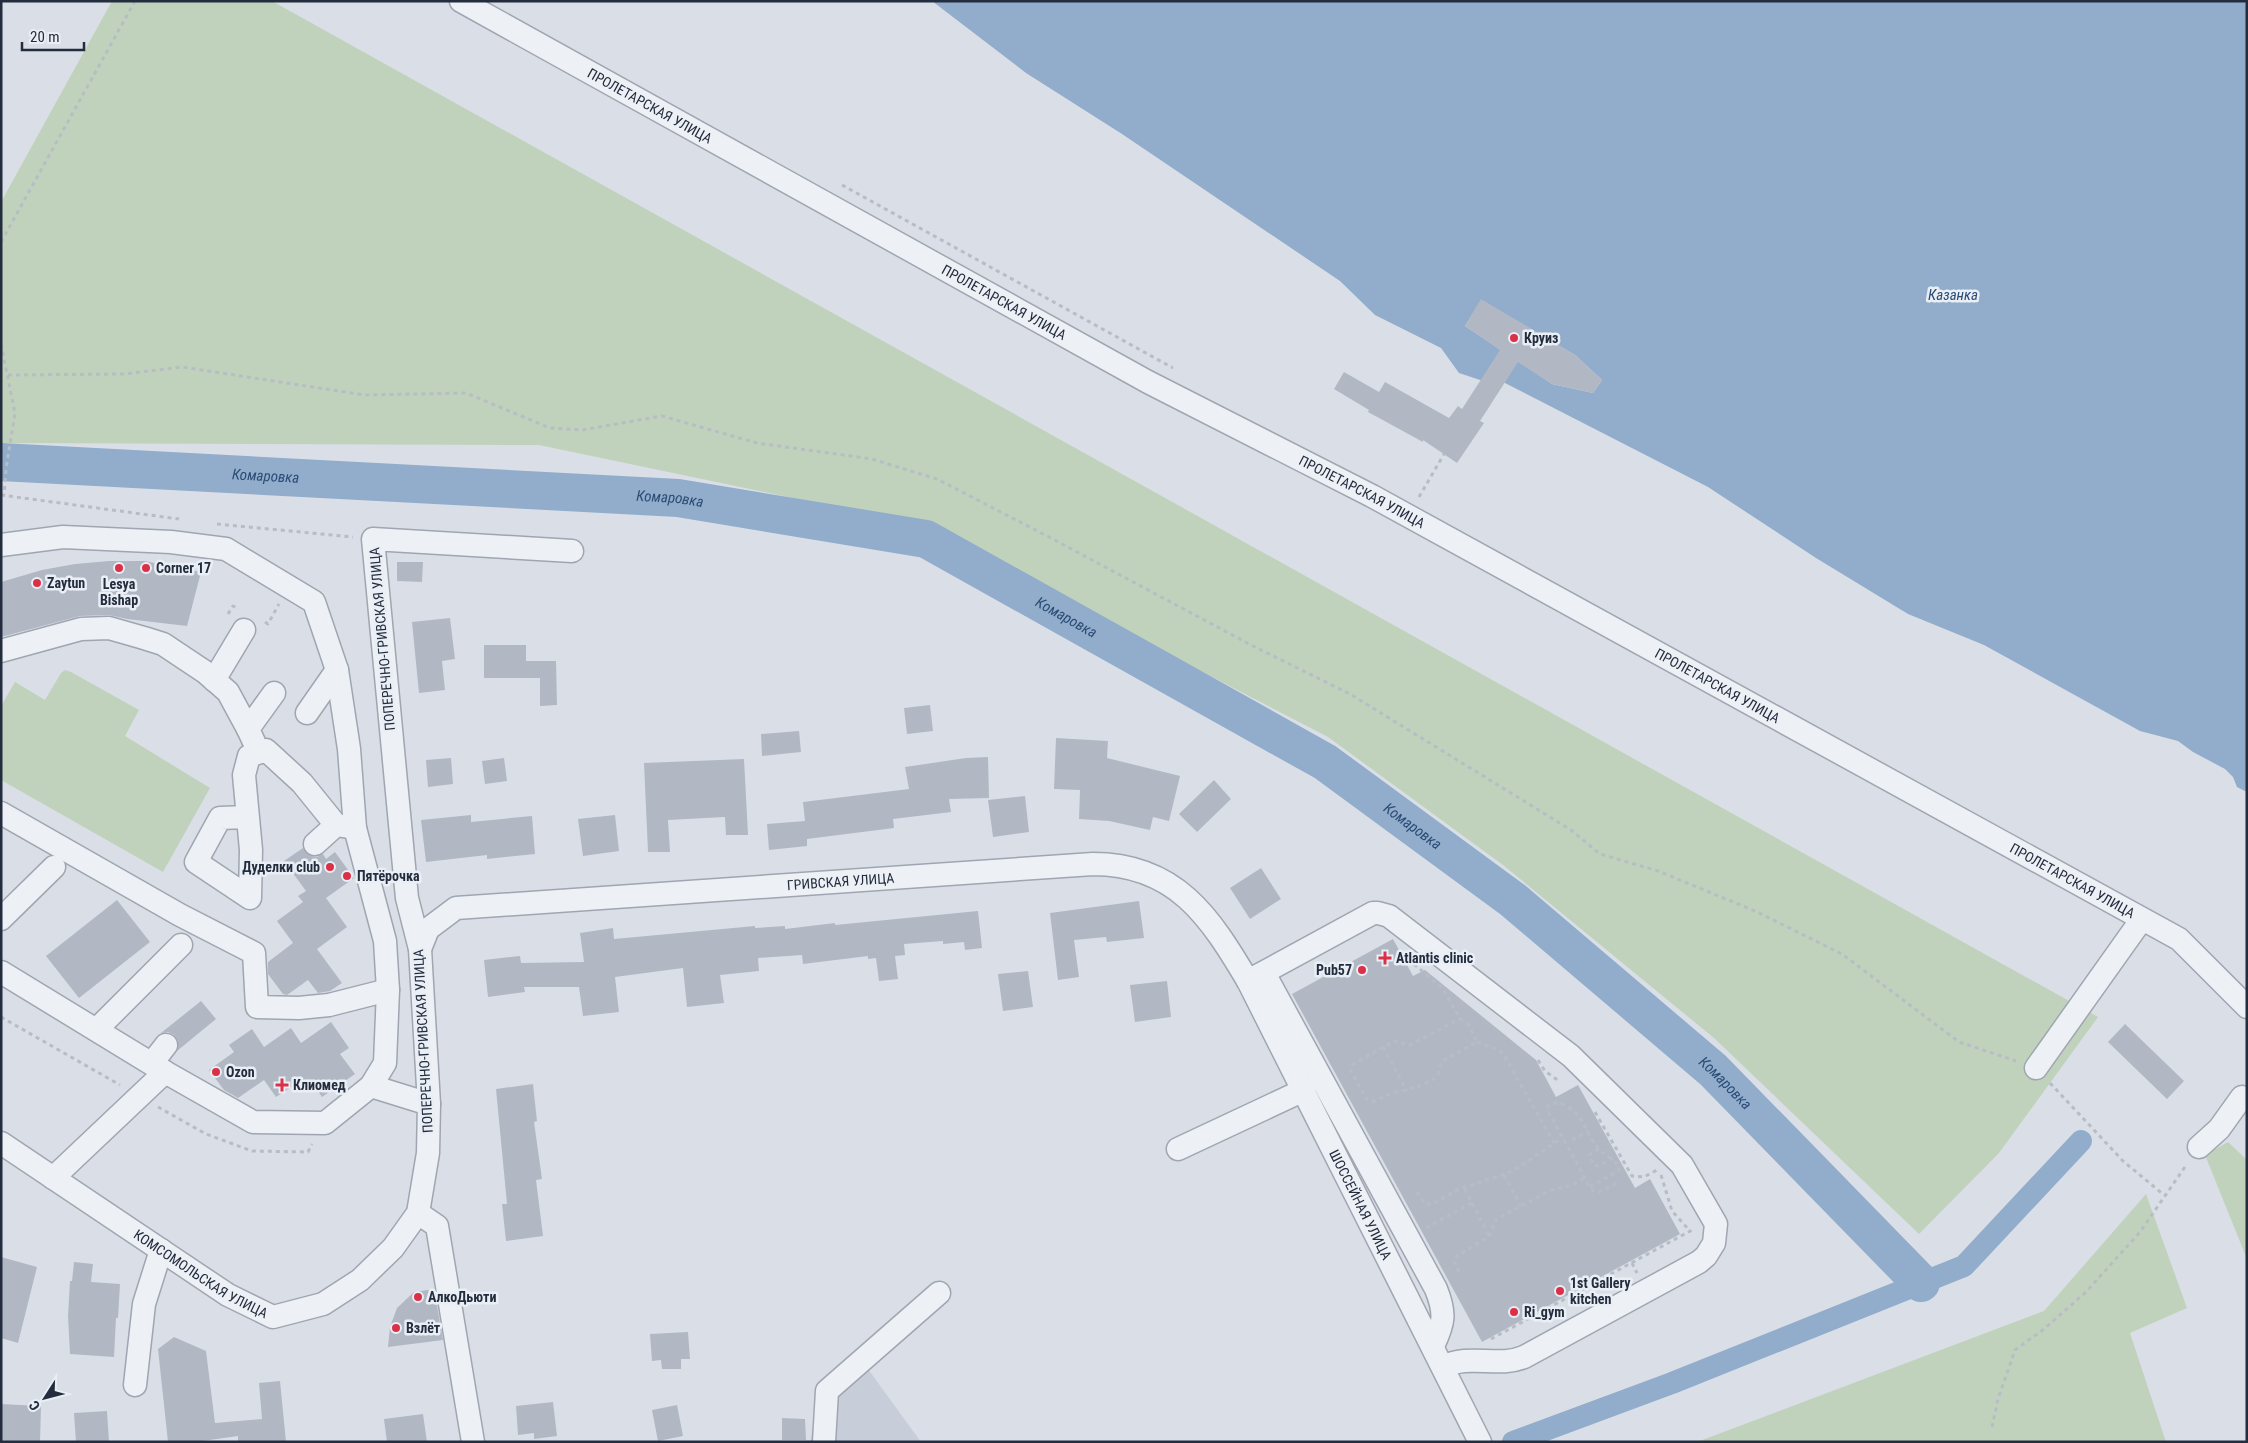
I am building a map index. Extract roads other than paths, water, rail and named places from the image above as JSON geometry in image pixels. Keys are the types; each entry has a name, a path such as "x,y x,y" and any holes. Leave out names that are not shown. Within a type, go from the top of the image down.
{"street":[{"name":"ПРОЛЕТАРСКАЯ УЛИЦА","path":"460,1 1148,382 1372,496 2179,939 2247,1007"},
{"path":"1,545 63,537 171,542 226,549 314,602 337,670 349,749 345,826 385,941 388,990 385,1063 371,1086 325,1123 253,1122 1,972"},
{"name":"ПОПЕРЕЧНО-ГРИВСКАЯ УЛИЦА","path":"418,1213 428,1153 429,1104 420,949 407,898 373,539 572,551"},
{"path":"1,651 81,628 109,628 163,644 228,692 248,729 258,753"},
{"path":"214,680 244,630"},
{"path":"307,713 337,670"},
{"path":"248,729 274,693"},
{"path":"248,817 244,774 249,756 266,750 345,826"},
{"path":"1,813 180,915 254,953 257,1006 299,1008 329,1005 388,990"},
{"path":"315,844 345,826"},
{"name":"ГРИВСКАЯ УЛИЦА","path":"420,949 428,929 456,908 1107,864 1133,868 1151,874 1179,890 1206,917 1251,974"},
{"path":"1,919 54,868"},
{"path":"1432,1346 1442,1328 1444,1314 1436,1289 1251,974 1373,913 1390,916 1571,1056 1682,1165 1716,1224 1714,1242 1706,1256 1699,1262 1520,1359 1458,1361 1443,1367"},
{"path":"2036,1068 2142,919"},
{"path":"97,1028 181,945"},
{"name":"ШОССЕЙНАЯ УЛИЦА","path":"1251,974 1304,1090 1480,1442"},
{"path":"53,1178 158,1067 166,1045"},
{"path":"371,1086 429,1104"},
{"path":"1178,1149 1304,1090"},
{"path":"2199,1147 2219,1129 2239,1096"},
{"name":"КОМСОМОЛЬСКАЯ УЛИЦА","path":"1,1143 228,1295 273,1317 323,1304 360,1280 393,1248 418,1213"},
{"path":"418,1213 437,1226 473,1442"},
{"path":"136,1385 144,1304 161,1250"},
{"path":"824,1442 827,1392 939,1293"}],"water":[{"name":"Казанка","path":"932,1 2247,1 2247,792 2237,787 2233,777 2225,769 2193,752 2178,741 2140,731 1984,645 1908,614 1816,558 1708,487 1501,381 1489,383 1459,373 1441,348 1375,315 1340,281 1122,134 1026,73","holes":["1481,300 1575,355 1602,380 1593,393 1552,384 1465,326"]}],"waterway":[{"name":"Комаровка","path":"1,462 678,498 926,539 1325,762 1513,900 1713,1070 1921,1283"},
{"path":"1513,1442 1672,1383 1964,1266 2081,1141"}],"place":[{"name":"Круиз","path":"1514,338"},
{"name":"Lesya Bishap","path":"119,568"},
{"name":"Corner 17","path":"146,568"},
{"name":"Zaytun","path":"37,583"},
{"name":"Дуделки club","path":"330,867"},
{"name":"Пятёрочка","path":"347,876"},
{"name":"Atlantis clinic","path":"1385,958"},
{"name":"Pub57","path":"1362,970"},
{"name":"Ozon","path":"216,1072"},
{"name":"Клиомед","path":"282,1085"},
{"name":"1st Gallery kitchen","path":"1560,1291"},
{"name":"АлкоДьюти","path":"418,1297"},
{"name":"Ri_gym","path":"1514,1312"},
{"name":"Взлёт","path":"396,1328"}]}
